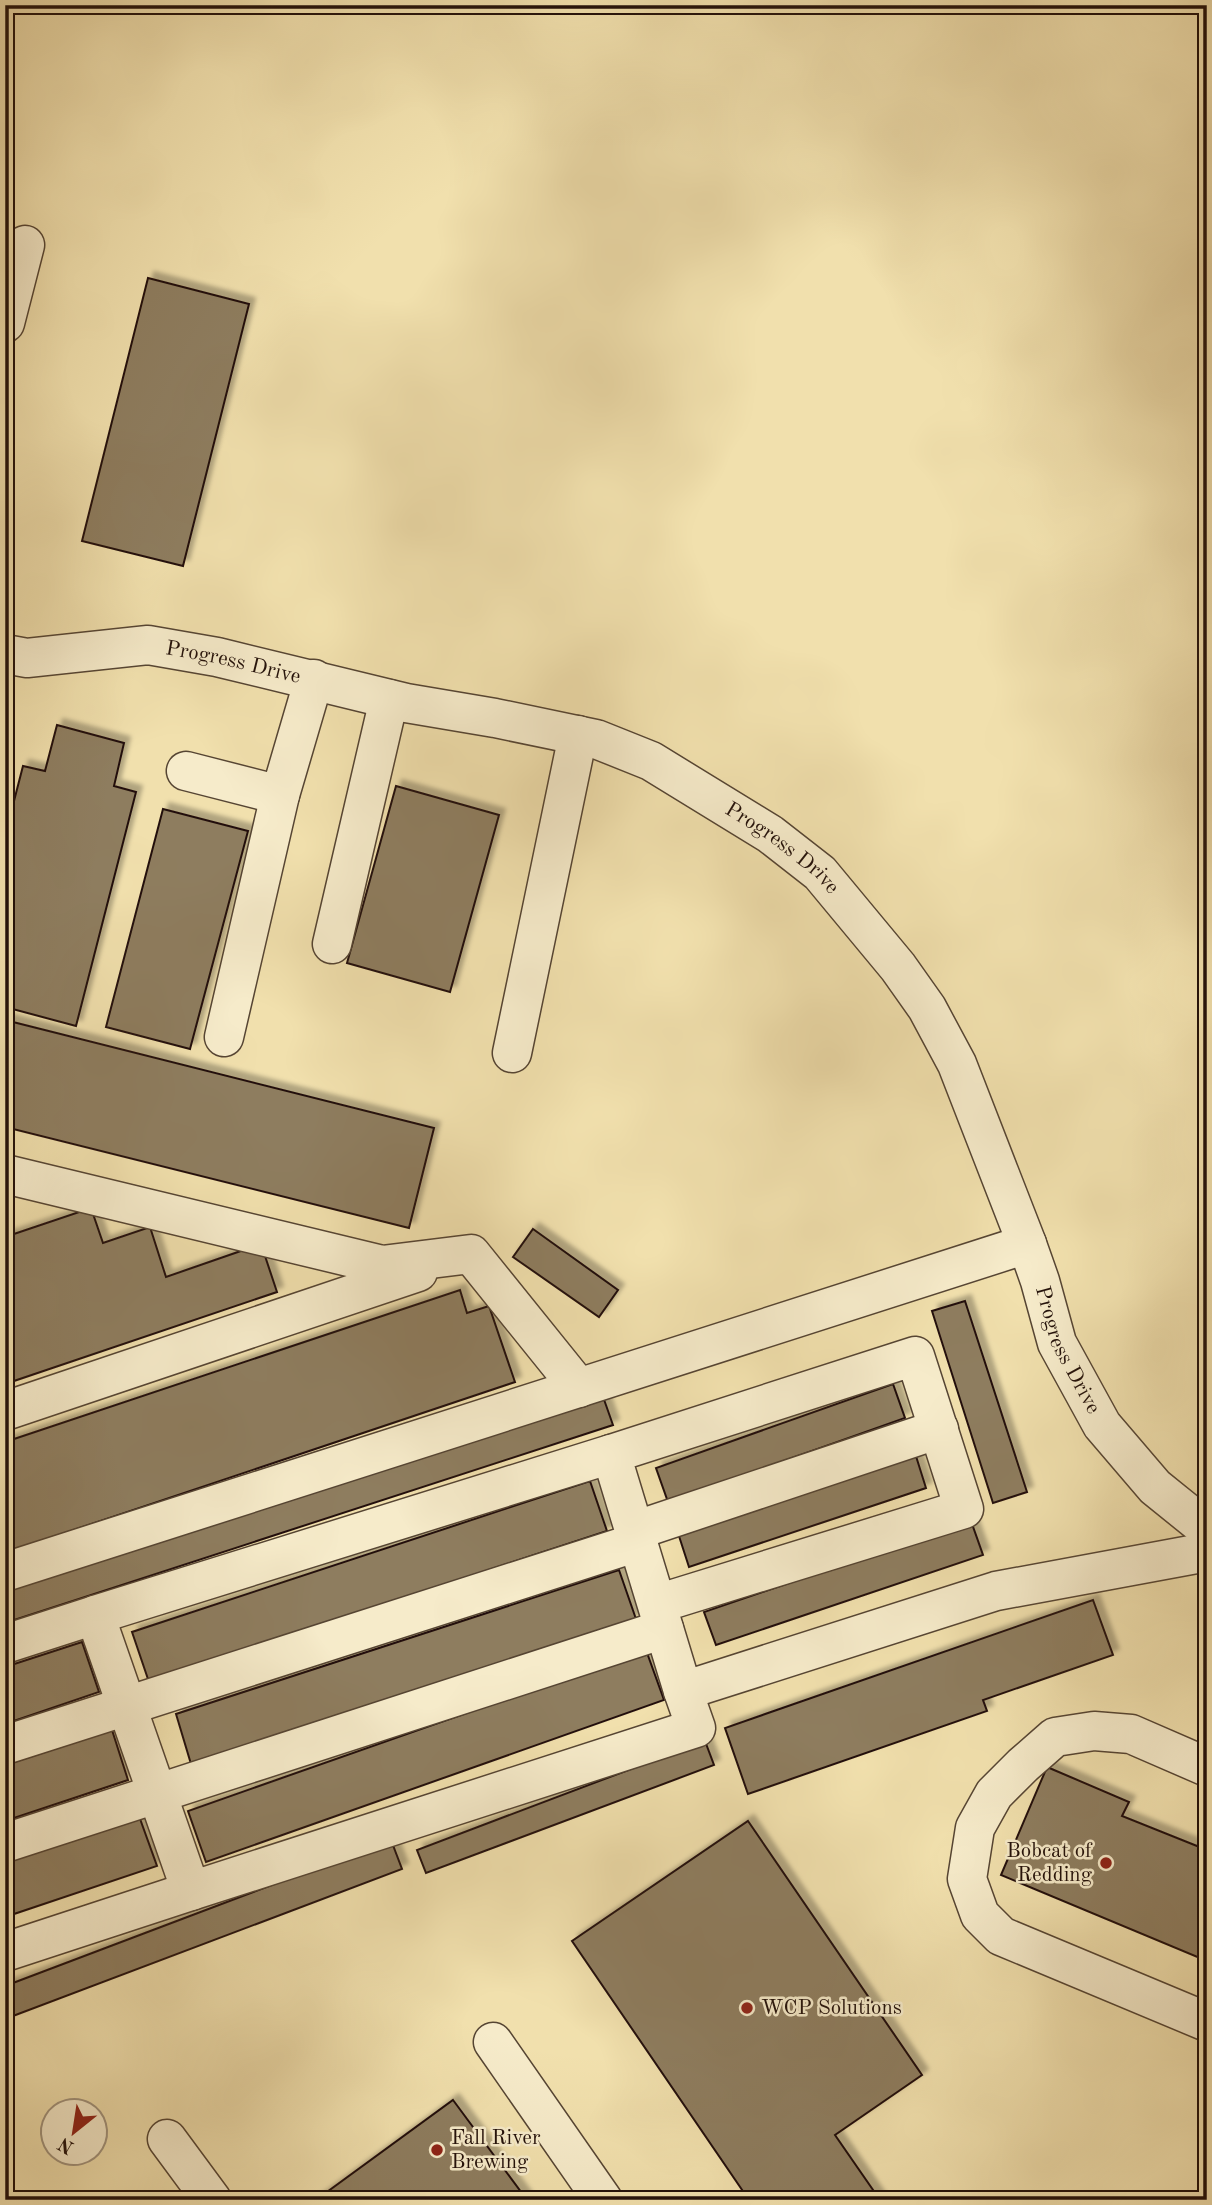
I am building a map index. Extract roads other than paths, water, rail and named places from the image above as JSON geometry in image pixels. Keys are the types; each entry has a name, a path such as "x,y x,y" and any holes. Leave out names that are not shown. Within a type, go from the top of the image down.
{"street":[{"path":"5,323 25,245"},
{"name":"Progress Drive","path":"5,654 27,658 148,645 217,657 389,699 596,739 651,761 770,834 820,873 898,967 927,1008 957,1063 1040,1280 1057,1343 1102,1425 1155,1487 1207,1529"},
{"path":"224,1037 281,795 314,679"},
{"path":"332,944 389,699"},
{"path":"512,1053 578,735"},
{"path":"186,771 281,795"},
{"path":"5,1174 383,1265 471,1254"},
{"path":"5,1572 1027,1244"},
{"path":"471,1254 579,1388"},
{"path":"5,1411 471,1254"},
{"path":"5,1644 915,1356 964,1509 157,1794 5,1843"},
{"path":"5,1745 636,1537 939,1429"},
{"path":"5,1952 696,1728 611,1454"},
{"path":"683,1691 996,1591 1207,1552"},
{"path":"95,1615 191,1891"},
{"path":"1207,1767 1131,1734 1094,1731 1055,1737 994,1794 975,1828 967,1879 980,1914 1001,1936 1207,2022"},
{"path":"493,2042 603,2200"},
{"path":"167,2139 212,2200"}],"place":[{"name":"Bobcat of Redding","path":"1106,1863"},
{"name":"WCP Solutions","path":"747,2008"},
{"name":"Fall River Brewing","path":"437,2150"}]}
